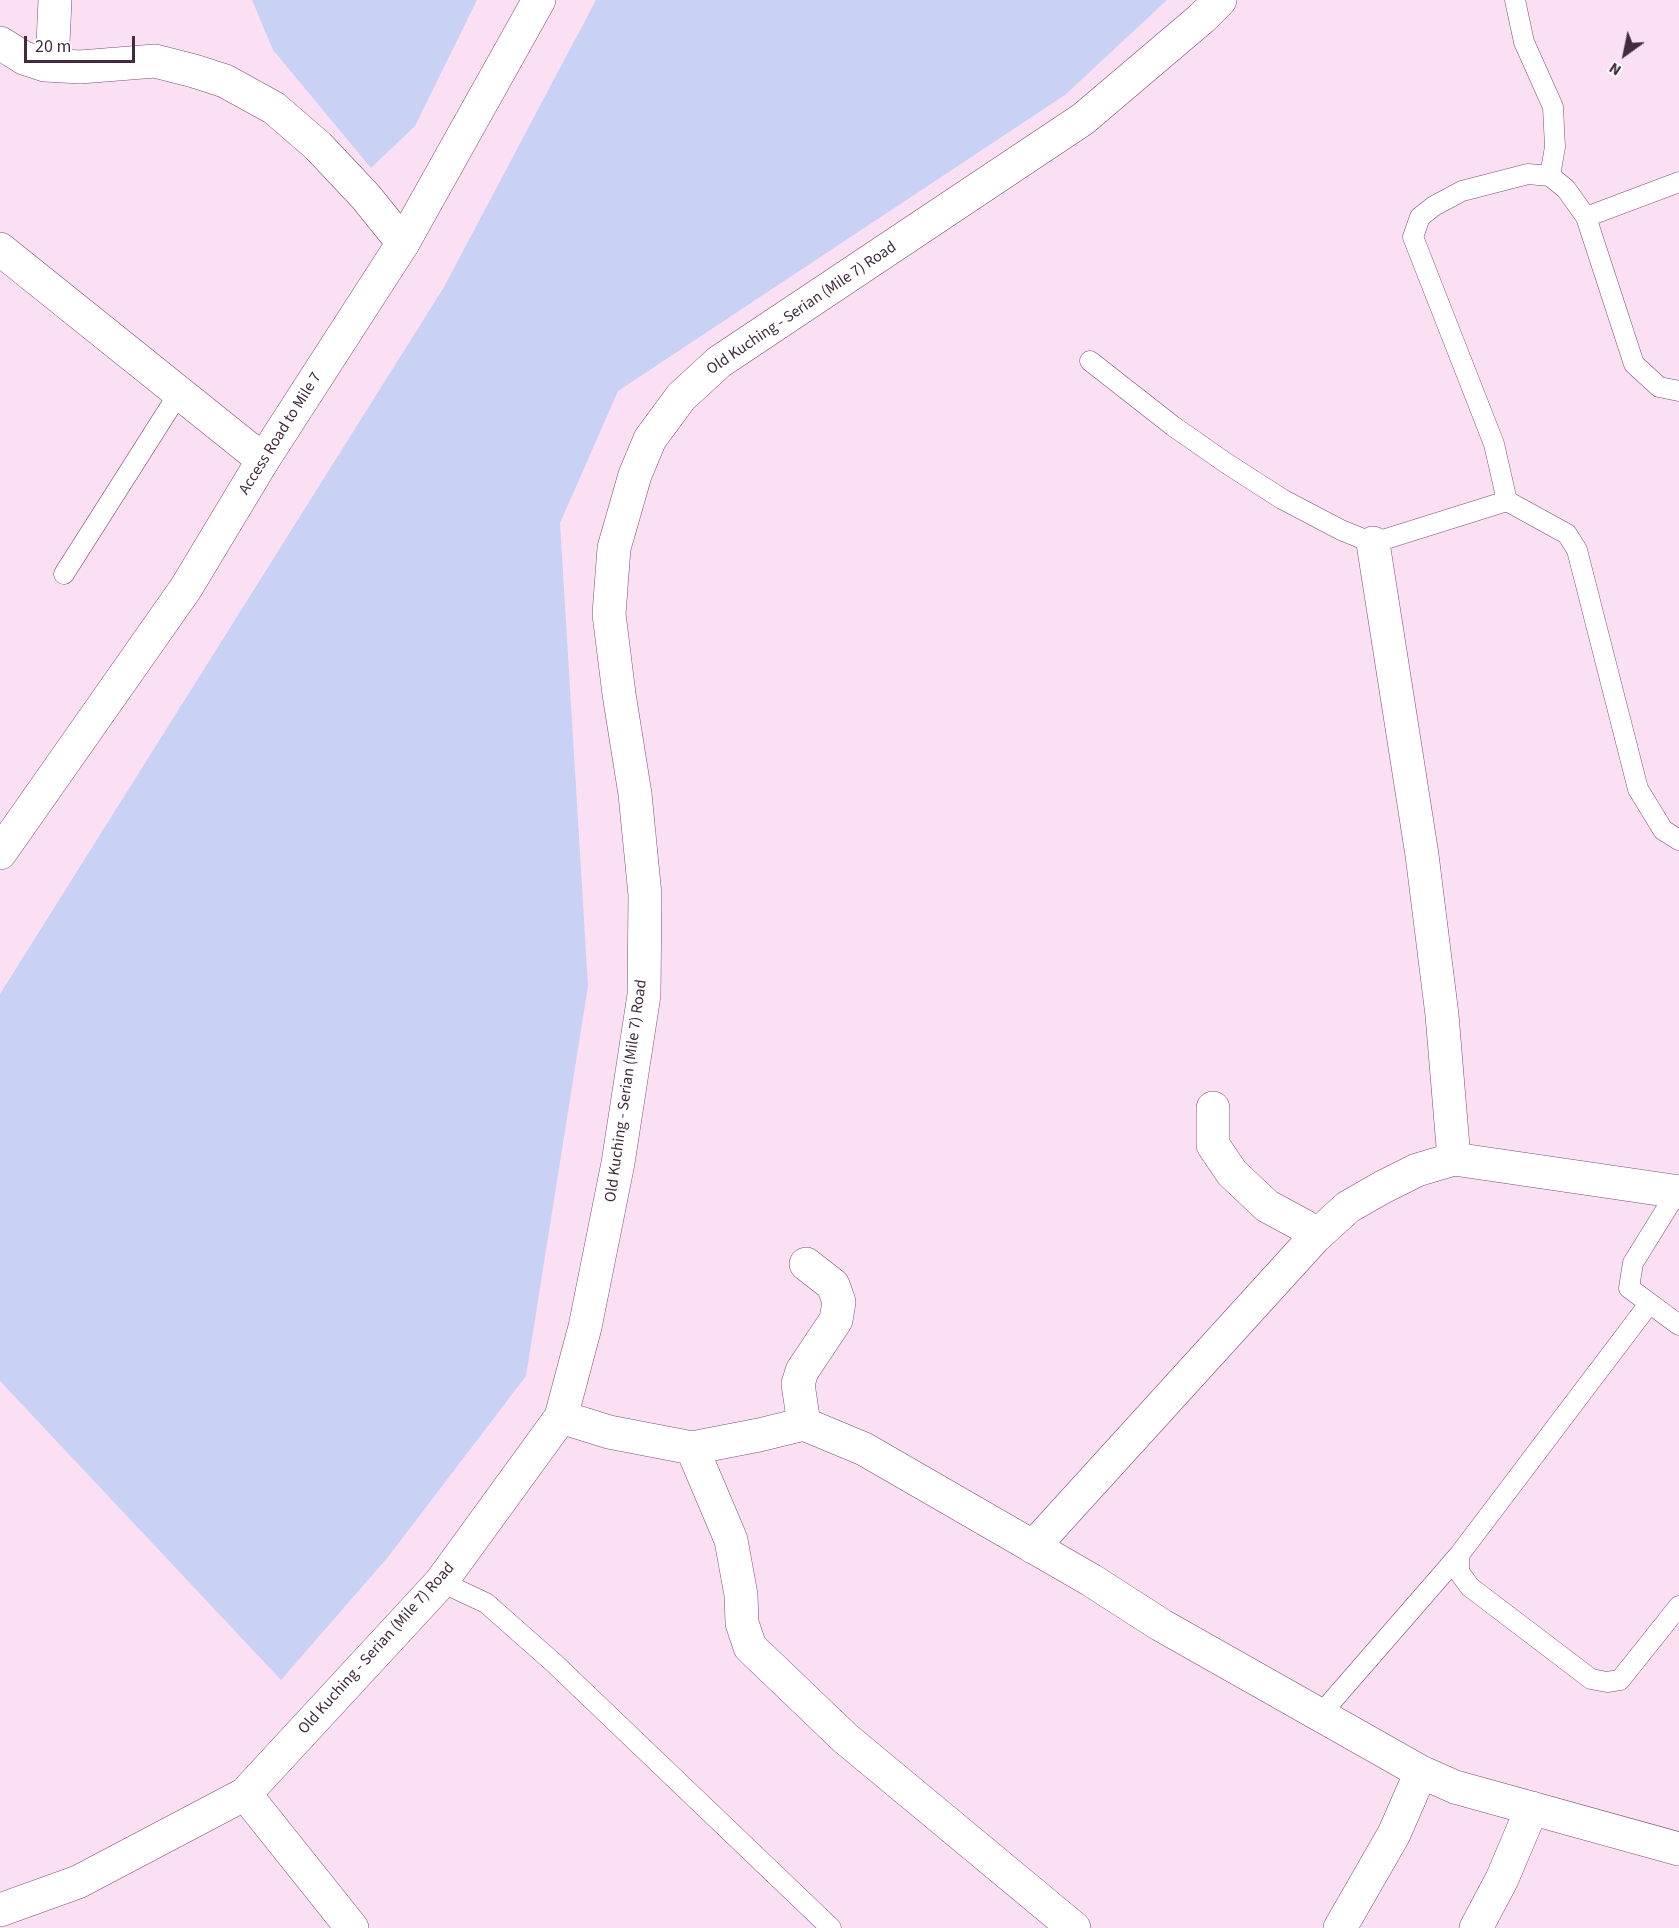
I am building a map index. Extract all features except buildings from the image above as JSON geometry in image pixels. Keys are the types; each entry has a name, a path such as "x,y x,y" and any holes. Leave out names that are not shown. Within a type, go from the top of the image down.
{"street":[{"path":"45,65 53,43 55,0"},
{"name":"Access Road to Mile 7","path":"0,853 186,588 263,460 403,243 539,0"},
{"name":"Old Kuching - Serian (Mile 7) Road","path":"0,1910 78,1882 245,1794 441,1582 561,1417 585,1327 618,1163 644,995 645,895 635,794 609,614 614,548 635,475 650,439 681,397 719,362 1083,119 1220,0"},
{"path":"0,43 24,58 45,65 80,68 155,62 225,81 274,108 318,146 366,197 403,243"},
{"path":"0,249 263,460"},
{"path":"1373,543 1422,855 1442,1015 1454,1159"},
{"path":"1213,1108 1213,1145 1232,1173 1267,1206 1304,1226 1315,1237"},
{"path":"1033,1547 1315,1237 1348,1207 1383,1186 1417,1170 1454,1159 1678,1192"},
{"path":"804,1424 798,1384 802,1371 836,1320 839,1302 833,1285 806,1264"},
{"path":"561,1417 609,1432 692,1448 804,1424 864,1449 1033,1547 1161,1625 1421,1772 1455,1787 1679,1849"},
{"path":"692,1448 731,1540 741,1595 742,1623 750,1647 845,1738 1074,1928"},
{"path":"1340,1928 1394,1834 1421,1772"},
{"path":"245,1794 352,1928"},
{"path":"1476,1928 1502,1879 1532,1808"}],"lane":[{"path":"1515,0 1524,42 1553,107 1555,147 1550,176"},
{"path":"1508,501 1494,444 1413,237 1420,217 1434,206 1462,191 1528,174 1550,176 1566,189 1586,217 1634,364 1659,387 1679,391"},
{"path":"1586,217 1679,182"},
{"path":"1090,361 1173,426 1235,469 1292,504 1341,530 1373,543 1508,501 1567,534 1577,550 1638,789 1663,830 1679,840"},
{"path":"64,574 179,393"},
{"path":"1678,1192 1633,1263 1629,1288 1679,1325"},
{"path":"1319,1716 1460,1555 1649,1304"},
{"path":"1460,1555 1459,1572 1470,1587 1591,1679 1608,1682 1620,1680 1679,1606"},
{"path":"441,1582 486,1603 554,1663 831,1928"}],"shaded area":[{"path":"252,0 477,0 415,126 371,168 273,50"},
{"path":"596,0 1167,0 1065,95 618,391 560,523 588,986 526,1376 388,1557 281,1680 0,1381 0,994 444,287"}]}
